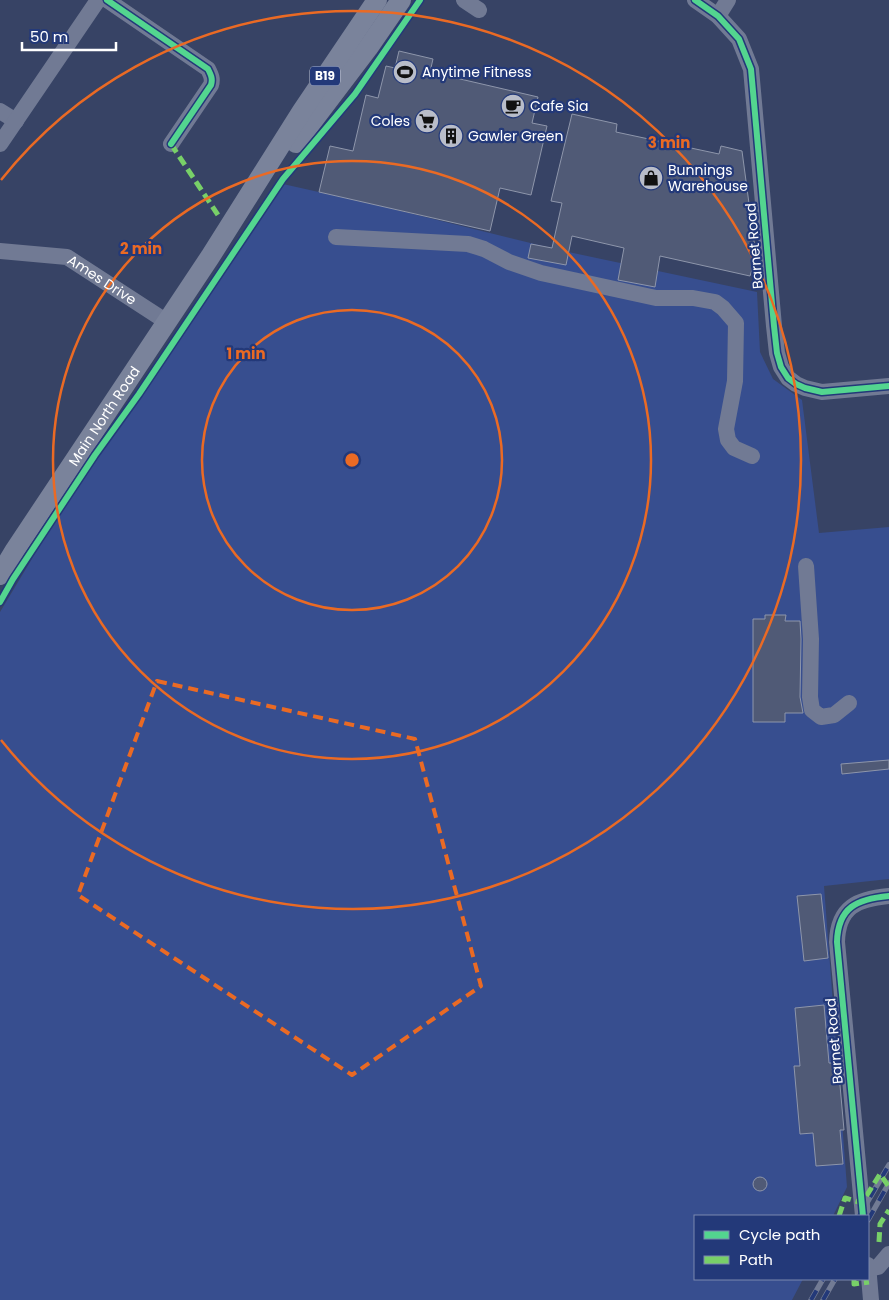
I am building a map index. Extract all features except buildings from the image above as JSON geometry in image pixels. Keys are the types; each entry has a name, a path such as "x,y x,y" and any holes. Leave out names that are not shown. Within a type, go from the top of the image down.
{"main road":[{"name":"Main North Road","path":"0,575 210,257 302,111 377,0"},
{"name":"Main North Road","path":"210,257 368,48 401,0"}],"street":[{"path":"0,144 98,0"},
{"path":"107,0 208,69 211,74 211,85 171,144"},
{"path":"464,0 479,10"},
{"name":"Barnet Road","path":"695,0 718,16 739,39 751,69 774,326 777,353 781,367 788,378 796,384 822,392 883,387"},
{"path":"718,16 728,0"},
{"path":"0,111 16,120"},
{"path":"336,237 468,244 540,273 656,298 693,298 715,302 724,308 736,323 735,381 726,429 728,440 734,448 752,456"},
{"name":"Ames Drive","path":"0,251 67,257 167,322"},
{"path":"883,387 889,376"},
{"path":"806,566 811,639 810,697 812,710 821,718 834,715 849,703"},
{"name":"Barnet Road","path":"863,1215 837,931 844,915 852,906 869,898 889,896"},
{"path":"869,1269 878,1267 889,1254"},
{"path":"869,1279 871,1300"}],"highlighted area":[{"path":"157,681 415,739 481,986 352,1075 78,895"}],"shaded area":[{"path":"283,184 559,250 757,292 760,352 773,379 802,400 819,533 889,527 889,879 824,886 847,1187 833,1215 694,1215 694,1280 802,1280 792,1300 0,1300 0,612 60,514"}],"railway":[{"path":"860,1215 889,1165"},
{"path":"869,1218 889,1183"},
{"path":"811,1300 822,1280"},
{"path":"823,1300 834,1280"}],"marked path":[{"path":"171,144 218,215"},
{"path":"839,1215 845,1198 862,1203 880,1174 889,1187"},
{"path":"879,1242 880,1224 889,1210"},
{"path":"854,1280 854,1284 869,1282"}],"cycle path":[{"path":"107,0 208,69 210,73 211,85 171,144"},
{"path":"0,602 13,579 95,455 139,394 283,179 355,94 420,0"},
{"path":"695,0 718,16 739,39 751,69 774,326 777,353 781,367 788,378 796,384 822,392 889,386"},
{"path":"863,1215 837,942 841,920 851,907 878,897 889,896"}],"place":[{"name":"Anytime Fitness","path":"405,72"},
{"name":"Cafe Sia","path":"513,106"},
{"name":"Coles","path":"427,121"},
{"name":"Gawler Green","path":"451,136"},
{"name":"Bunnings Warehouse","path":"651,178"}]}
